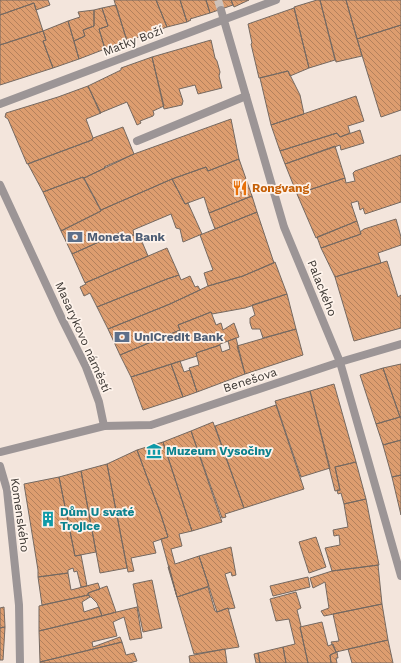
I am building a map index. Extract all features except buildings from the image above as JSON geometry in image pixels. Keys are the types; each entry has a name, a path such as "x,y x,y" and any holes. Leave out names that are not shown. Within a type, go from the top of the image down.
{"street":[{"name":"Matky Boží","path":"0,104 276,0"},
{"name":"Palackého","path":"221,10 284,227 340,362 401,576"},
{"path":"137,141 246,96"},
{"name":"Masarykovo náměstí","path":"0,185 86,367 99,402 104,426"},
{"name":"Benešova","path":"104,426 151,425 340,362 401,344"},
{"path":"0,452 104,426"},
{"name":"Komenského","path":"0,466 7,490 19,605 20,663"}],"tunnel":[{"path":"218,0 221,10"}],"place":[{"name":"Rongvang","path":"240,188"},
{"name":"Moneta Bank","path":"75,237"},
{"name":"UniCredit Bank","path":"122,337"},
{"name":"Muzeum Vysočiny","path":"154,451"},
{"name":"Dům U svaté Trojice","path":"48,519"}]}
